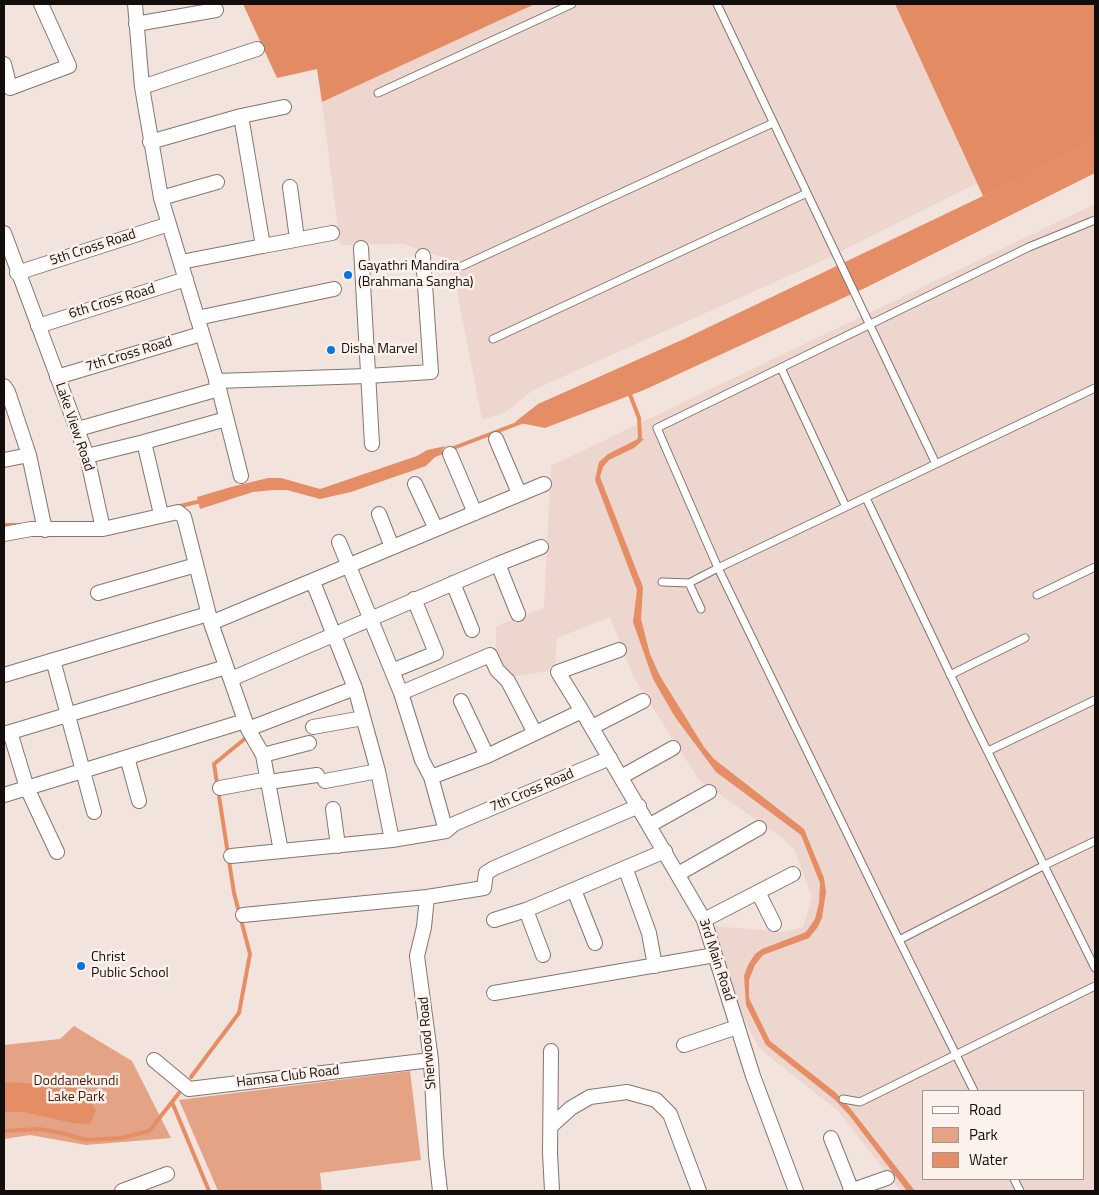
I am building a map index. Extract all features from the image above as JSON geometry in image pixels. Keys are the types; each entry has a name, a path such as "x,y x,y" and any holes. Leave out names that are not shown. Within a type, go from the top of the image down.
{"street":[{"path":"4,64 10,88 69,66 41,4"},
{"path":"135,4 142,87 161,198 218,385 241,476"},
{"path":"136,24 216,10"},
{"path":"142,87 257,49"},
{"path":"150,142 241,116 284,107"},
{"path":"241,116 263,246"},
{"path":"161,198 217,182"},
{"path":"290,187 297,239"},
{"name":"5th Cross Road","path":"18,273 168,224"},
{"name":"Lake View Road","path":"4,233 78,429 87,456 103,529"},
{"path":"181,262 332,233"},
{"path":"362,248 367,376 372,444"},
{"path":"78,429 218,385 431,372 423,256"},
{"name":"6th Cross Road","path":"38,326 186,279"},
{"path":"197,318 334,289"},
{"name":"7th Cross Road","path":"58,377 202,334"},
{"path":"4,386 8,392 29,455 45,530"},
{"path":"87,456 226,419"},
{"path":"496,438 519,494"},
{"path":"144,442 160,510"},
{"path":"450,454 475,513"},
{"path":"4,460 29,455"},
{"path":"415,484 436,529"},
{"path":"4,674 210,618 313,582 544,484"},
{"path":"4,534 45,530 103,529 178,512 184,517 210,618 247,725 263,755 280,851"},
{"path":"379,514 392,547"},
{"path":"339,542 401,693 422,760 431,776 450,828"},
{"path":"57,852 28,788 7,733 68,714 229,673 371,620 414,599 541,546"},
{"path":"498,564 518,614"},
{"path":"98,593 196,565"},
{"path":"313,582 355,688 378,771 392,840"},
{"path":"453,584 472,630"},
{"path":"392,671 436,653 414,599"},
{"name":"3rd Main Road","path":"619,650 558,672 639,806 704,920 753,1076 796,1191"},
{"path":"401,693 490,655 497,670 508,681 535,733"},
{"path":"53,660 94,812"},
{"path":"4,795 127,758 247,725 355,688"},
{"path":"461,701 487,756"},
{"path":"592,727 643,701"},
{"path":"431,776 487,756 582,711"},
{"path":"313,727 363,718"},
{"path":"263,755 308,743"},
{"path":"621,777 673,748"},
{"path":"127,758 139,801"},
{"name":"7th Cross Road","path":"231,856 392,840 450,828 610,758"},
{"path":"220,788 268,781 321,778 378,771"},
{"path":"650,825 709,792"},
{"path":"244,914 426,896 484,888 486,873 494,868 639,806"},
{"path":"333,809 338,846"},
{"path":"678,874 759,828"},
{"path":"494,920 526,910 626,870 665,851"},
{"path":"626,870 649,933 655,966"},
{"path":"704,920 793,874"},
{"path":"574,890 595,943"},
{"path":"758,892 774,924"},
{"name":"Sherwood Road","path":"426,896 424,927 417,956 431,1060 436,1155 440,1191"},
{"path":"526,910 543,955"},
{"path":"494,993 714,955"},
{"path":"684,1045 737,1028"},
{"path":"551,1051 552,1191"},
{"name":"Hamsa Club Road","path":"154,1060 189,1089 431,1060"},
{"path":"551,1126 571,1108 590,1097 627,1092 656,1100 670,1114 698,1191"},
{"path":"831,1138 851,1191 887,1178"},
{"path":"122,1191 167,1174"}],"lane":[{"path":"378,93 572,4"},
{"path":"717,4 936,464"},
{"path":"462,266 773,122"},
{"path":"493,338 807,193"},
{"path":"974,1090 718,568 657,428 1029,247 1095,220"},
{"path":"781,368 846,507"},
{"path":"662,582 689,583 1095,388"},
{"path":"866,498 950,674 1095,968"},
{"path":"1037,595 1095,567"},
{"path":"689,583 701,610"},
{"path":"950,674 1025,638"},
{"path":"988,751 1095,700"},
{"path":"899,940 1045,864 1095,841"},
{"path":"843,1098 860,1102 1095,986"}],"shaded area":[{"path":"243,4 535,4 322,102 317,69 277,78"},
{"path":"535,4 895,4 977,183 813,265 533,390 506,412 482,420 451,260 403,244 340,245 322,102"},
{"path":"895,4 1095,4 1095,142 983,196"},
{"path":"1095,204 1095,1191 901,1191 838,1111 760,1049 744,1020 714,926 784,932 803,927 812,897 794,849 781,837 699,780 634,678 610,617 557,638 555,670 511,677 501,666 496,649 496,626 544,608 551,466"}],"green space":[{"name":"Doddanekundi Lake Park","path":"74,1026 132,1061 171,1138 86,1145 30,1135 4,1139 4,1045 60,1039"},
{"path":"410,1071 421,1160 320,1173 322,1191 218,1191 179,1100"}],"water":[{"path":"1095,139 1095,173 867,287 644,390 545,428 515,422 538,404 684,339 983,196"},
{"path":"638,439 644,439 634,448 609,460 603,467 600,477 643,587 641,619 650,654 660,676 704,747 714,759 804,829 824,878 826,892 822,918 817,928 809,938 763,955 755,965 749,980 749,998 770,1041 835,1092 850,1108 915,1191 907,1191 850,1116 835,1100 766,1045 746,1005 744,976 748,965 755,954 762,949 806,932 815,919 819,903 820,883 801,835 716,772 675,717 653,679 633,622 637,590 595,480 599,462 608,454"},
{"path":"446,446 426,466 351,492 320,499 287,490 273,490 253,492 200,509 197,497 268,478 281,478 320,489 417,456 427,450"},
{"path":"4,1082 63,1085 85,1091 96,1111 90,1124 72,1123 23,1112 4,1112"}],"waterway":[{"path":"629,392 639,418 640,439 637,442"},
{"path":"435,455 522,422"},
{"path":"176,507 201,501"},
{"path":"4,525 21,525"},
{"path":"191,1077 239,1013 250,954 234,893 214,764 247,737"},
{"path":"179,1093 172,1102 209,1191"},
{"path":"4,1131 39,1129 86,1140 121,1138 149,1131 172,1102"}],"place":[{"name":"Gayathri Mandira (Brahmana Sangha)","path":"348,275"},
{"name":"Disha Marvel","path":"331,350"},
{"name":"Christ Public School","path":"81,966"}]}
